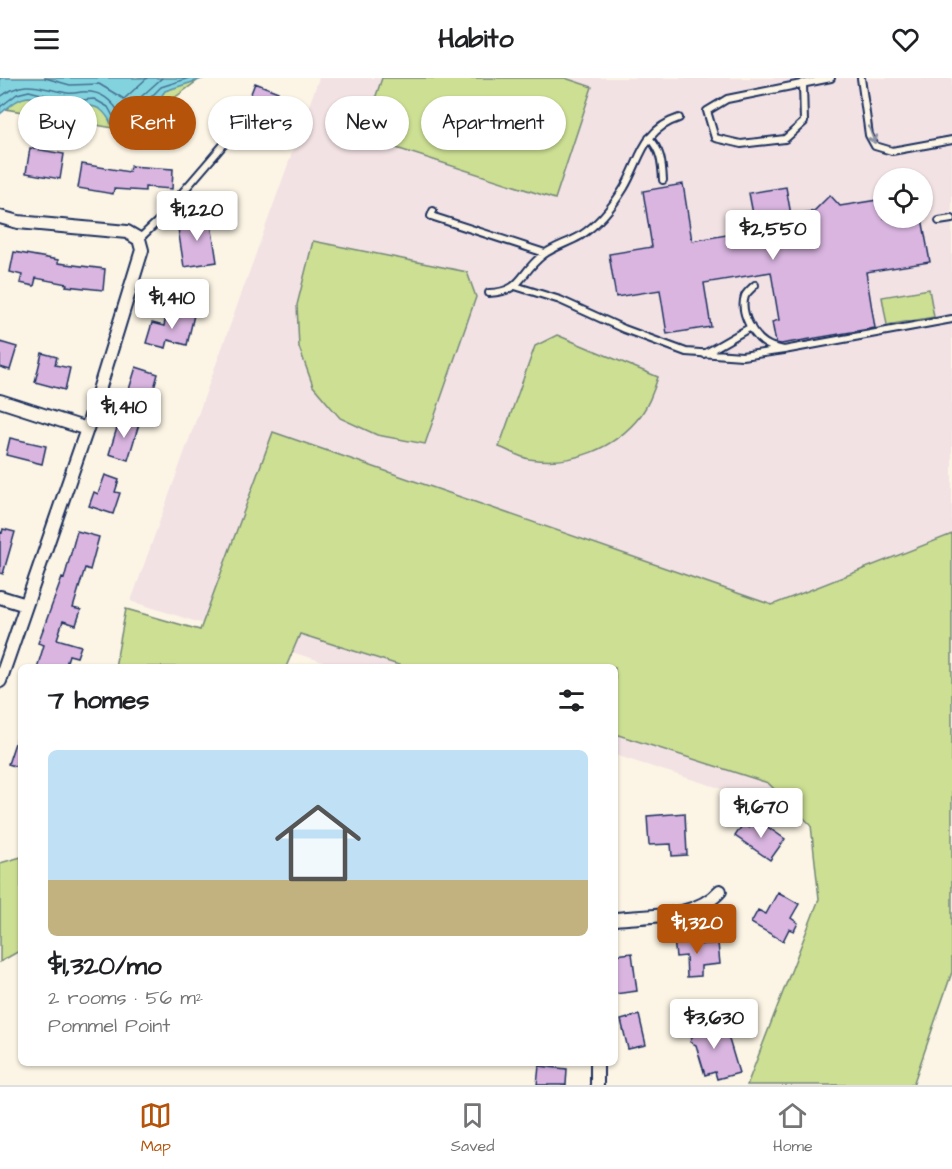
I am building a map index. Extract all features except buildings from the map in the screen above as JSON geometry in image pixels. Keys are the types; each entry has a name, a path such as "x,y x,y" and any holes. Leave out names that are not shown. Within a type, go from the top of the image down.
{"street":[{"path":"0,217 18,222 127,232 139,239 142,250 87,429 0,681"},
{"path":"0,401 87,429"},
{"path":"0,597 26,605"},
{"path":"618,919 689,911 712,899 720,891"},
{"path":"597,1066 597,1085"}],"lane":[{"path":"803,83 804,122 785,139 741,144 715,138 707,111 727,99 803,83 831,78"},
{"path":"861,78 869,135 876,146 892,151 952,140"},
{"path":"489,293 510,290 544,253 582,234 608,211 623,189 649,138 667,122 679,118"},
{"path":"649,138 660,154 663,180"},
{"path":"139,239 157,222 219,150"},
{"path":"433,211 431,216 544,253"},
{"path":"939,221 952,219"},
{"path":"755,285 746,295 744,305 751,327 757,336 769,346 784,350"},
{"path":"515,286 560,300 624,329 686,352 704,354 742,356 952,319"},
{"path":"704,354 751,327"}],"shaded area":[{"path":"319,78 952,78 952,862 618,756 618,664 330,664 131,601 293,150 313,150 313,96"}],"green space":[{"path":"0,78 201,78 177,96 109,96 109,127 97,125 97,96 18,96 18,111 0,108"},
{"path":"382,78 565,78 592,87 555,199 402,150 409,150 409,96 376,96"},
{"path":"313,241 467,272 476,297 425,444 377,435 340,418 313,386 299,347 297,305"},
{"path":"929,289 934,317 887,325 882,297"},
{"path":"557,335 658,377 641,415 630,427 605,446 561,460 545,461 521,457 499,447 535,346"},
{"path":"273,432 772,605 952,534 952,972 913,1085 747,1085 819,899 811,825 768,783 618,735 618,664 395,664 300,634 287,664 116,664 126,609 200,630"},
{"path":"18,858 18,952 0,962 0,863"}],"water":[{"path":"0,78 205,78 165,91 162,96 109,96 109,120 97,108 97,96 18,96 18,100 0,114"}]}
